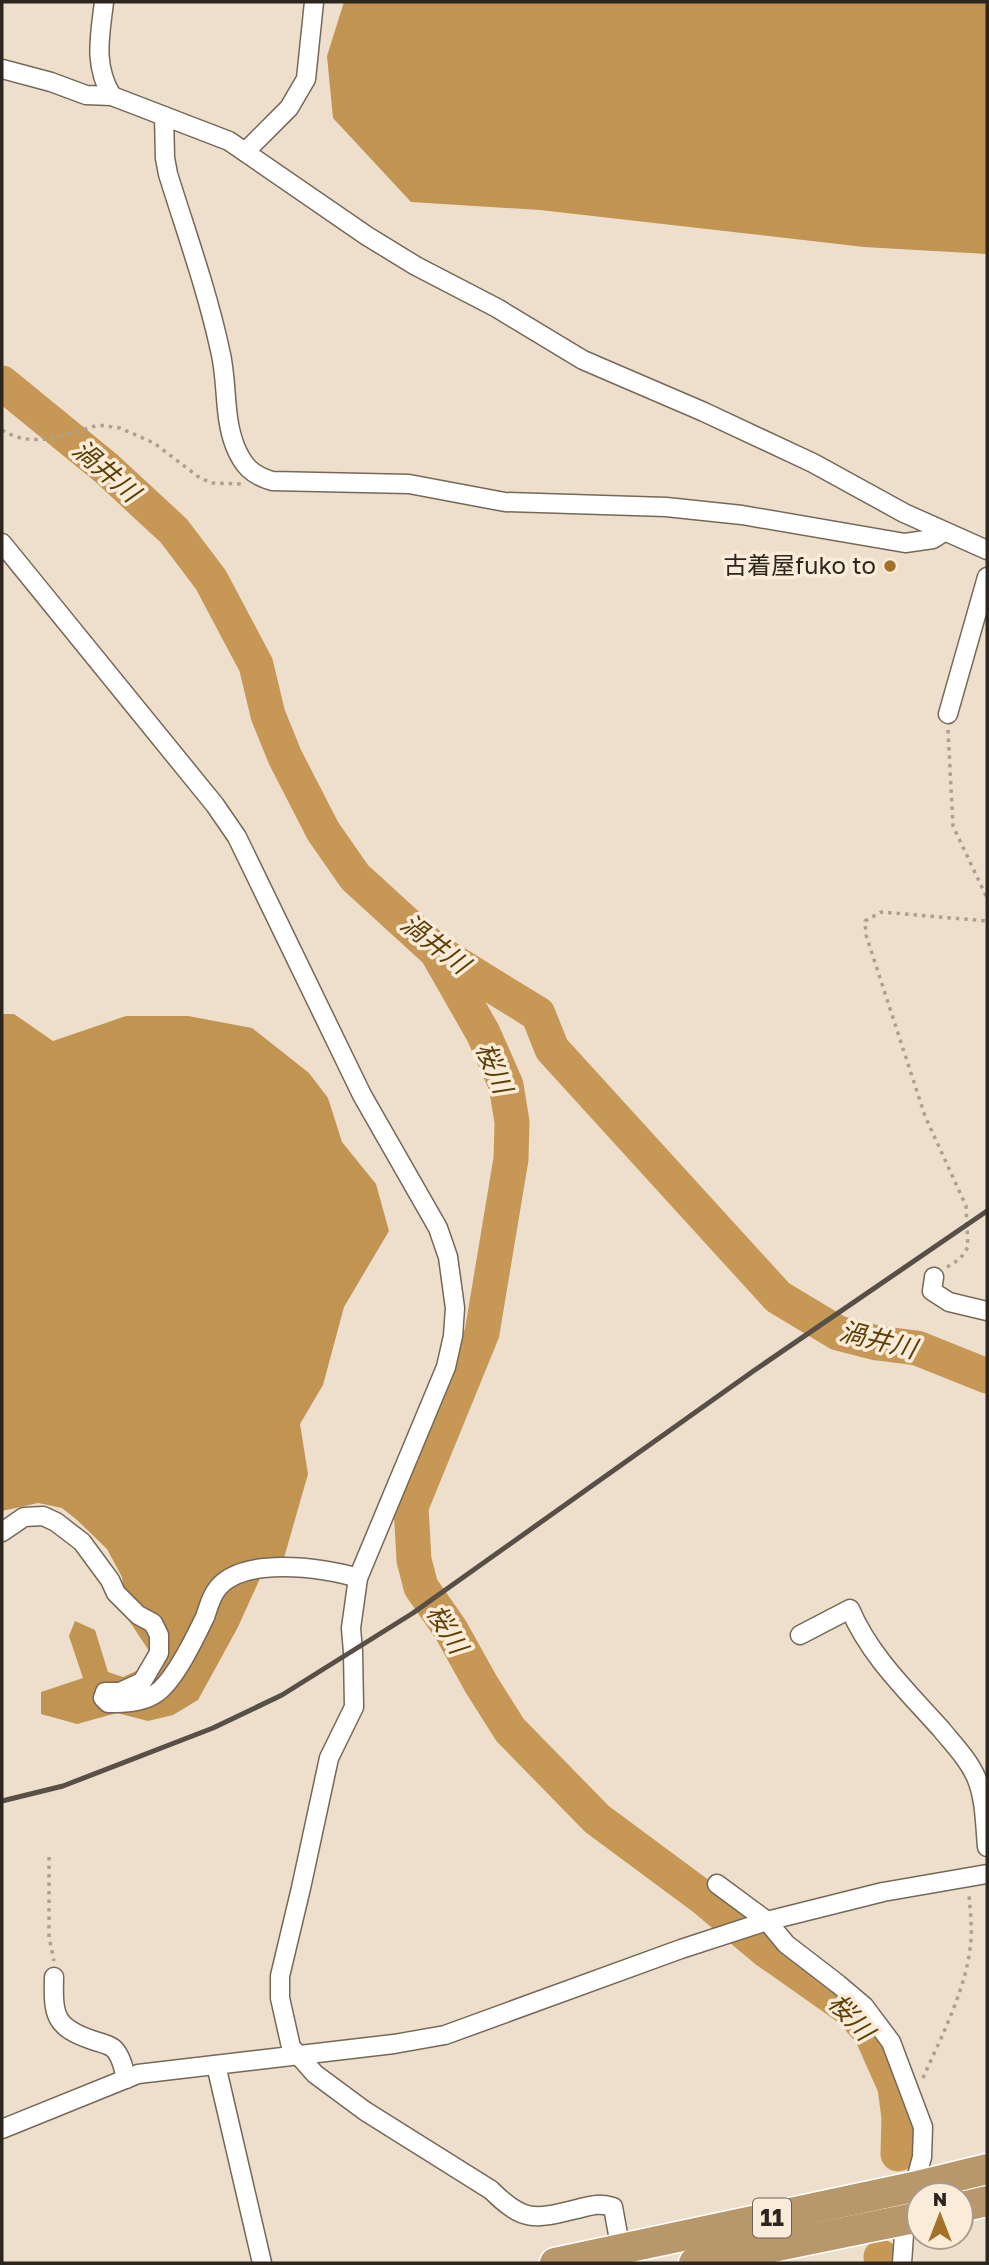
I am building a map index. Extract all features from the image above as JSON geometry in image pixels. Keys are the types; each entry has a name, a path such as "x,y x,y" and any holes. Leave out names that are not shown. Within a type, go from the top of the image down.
{"highway":[{"name":"11","path":"938,2181 987,2169"},
{"name":"11","path":"555,2263 622,2257 905,2189"},
{"name":"11","path":"694,2263 905,2220"}],"street":[{"path":"104,2 99,44 100,65 103,81 112,96"},
{"path":"245,152 289,108 306,79 314,2"},
{"path":"2,69 86,95 112,96 229,141 366,236 416,267 497,308 583,360 813,463 944,532 987,550"},
{"path":"164,116 165,158 221,352 231,433 244,462 256,476 272,481 409,484 505,502 666,507 743,515 905,543 933,539 944,532"},
{"path":"2,543 215,805 237,837 362,1094 438,1228 448,1257 455,1308 453,1336 446,1367 358,1578 351,1628 354,1707 329,1758 302,1888 279,1976 280,1998 291,2047 315,2074 365,2111 491,2190 507,2206 525,2216 558,2213 601,2203 613,2207 622,2257"},
{"path":"948,714 987,577"},
{"path":"934,1277 932,1291 949,1302 987,1311"},
{"path":"2,1532 24,1517 43,1516 56,1522 82,1542 110,1580 116,1593 138,1615 153,1623 159,1635 159,1653 142,1682 120,1692 105,1692 103,1698 108,1703 128,1704 156,1693 175,1672 215,1591 244,1573 284,1566 337,1572 358,1578"},
{"path":"800,1635 850,1609 873,1651 965,1758 977,1779 984,1809 987,1847"},
{"path":"2,2129 138,2074 394,2044 445,2035 762,1923 883,1892 987,1874"},
{"path":"717,1884 786,1944 864,2006 891,2042 923,2127 922,2157 915,2181"},
{"path":"54,1977 53,2003 63,2026 113,2049 121,2061 127,2079"},
{"path":"216,2065 262,2263"}],"path":[{"path":"2,430 22,440 37,441 99,425 109,425 155,443 200,478 212,483 238,485 256,476"},
{"path":"948,714 953,826 987,898"},
{"path":"934,1277 960,1259 968,1247 966,1206 925,1116 866,935 865,921 881,912 987,920"},
{"path":"49,1857 49,1937 54,1977"},
{"path":"912,2098 957,2001 971,1940 968,1877"}],"shaded area":[{"path":"344,2 987,2 987,254 864,247 540,210 411,202 333,118 327,56"},
{"path":"2,1014 14,1014 53,1041 126,1016 188,1016 252,1028 309,1073 328,1098 342,1142 376,1184 389,1231 344,1307 323,1385 300,1424 308,1474 284,1558 262,1574 238,1627 198,1700 173,1715 148,1721 117,1713 77,1724 41,1714 41,1692 83,1678 69,1636 75,1621 95,1630 108,1672 123,1677 145,1667 149,1651 128,1619 122,1577 107,1549 77,1520 62,1508 38,1503 2,1511"}],"waterway":[{"name":"渦井川","path":"2,383 106,468 174,531 211,580 256,665 268,715 285,757 323,831 355,877 436,951 538,1014 552,1049 778,1297 838,1333 877,1343 917,1348 987,1376"},
{"name":"桜川","path":"438,954 483,1033 506,1085 512,1122 511,1159 482,1333 411,1507 414,1560 421,1587 451,1630 510,1730 597,1819 705,1899 767,1951 851,2010 871,2033 895,2087 899,2118 898,2154"},
{"name":"桜川","path":"881,2257 882,2263"}],"railway":[{"path":"2,1801 63,1786 213,1728 282,1695 413,1613 752,1372 987,1211"}],"place":[{"name":"古着屋fuko to","path":"890,566"}]}
